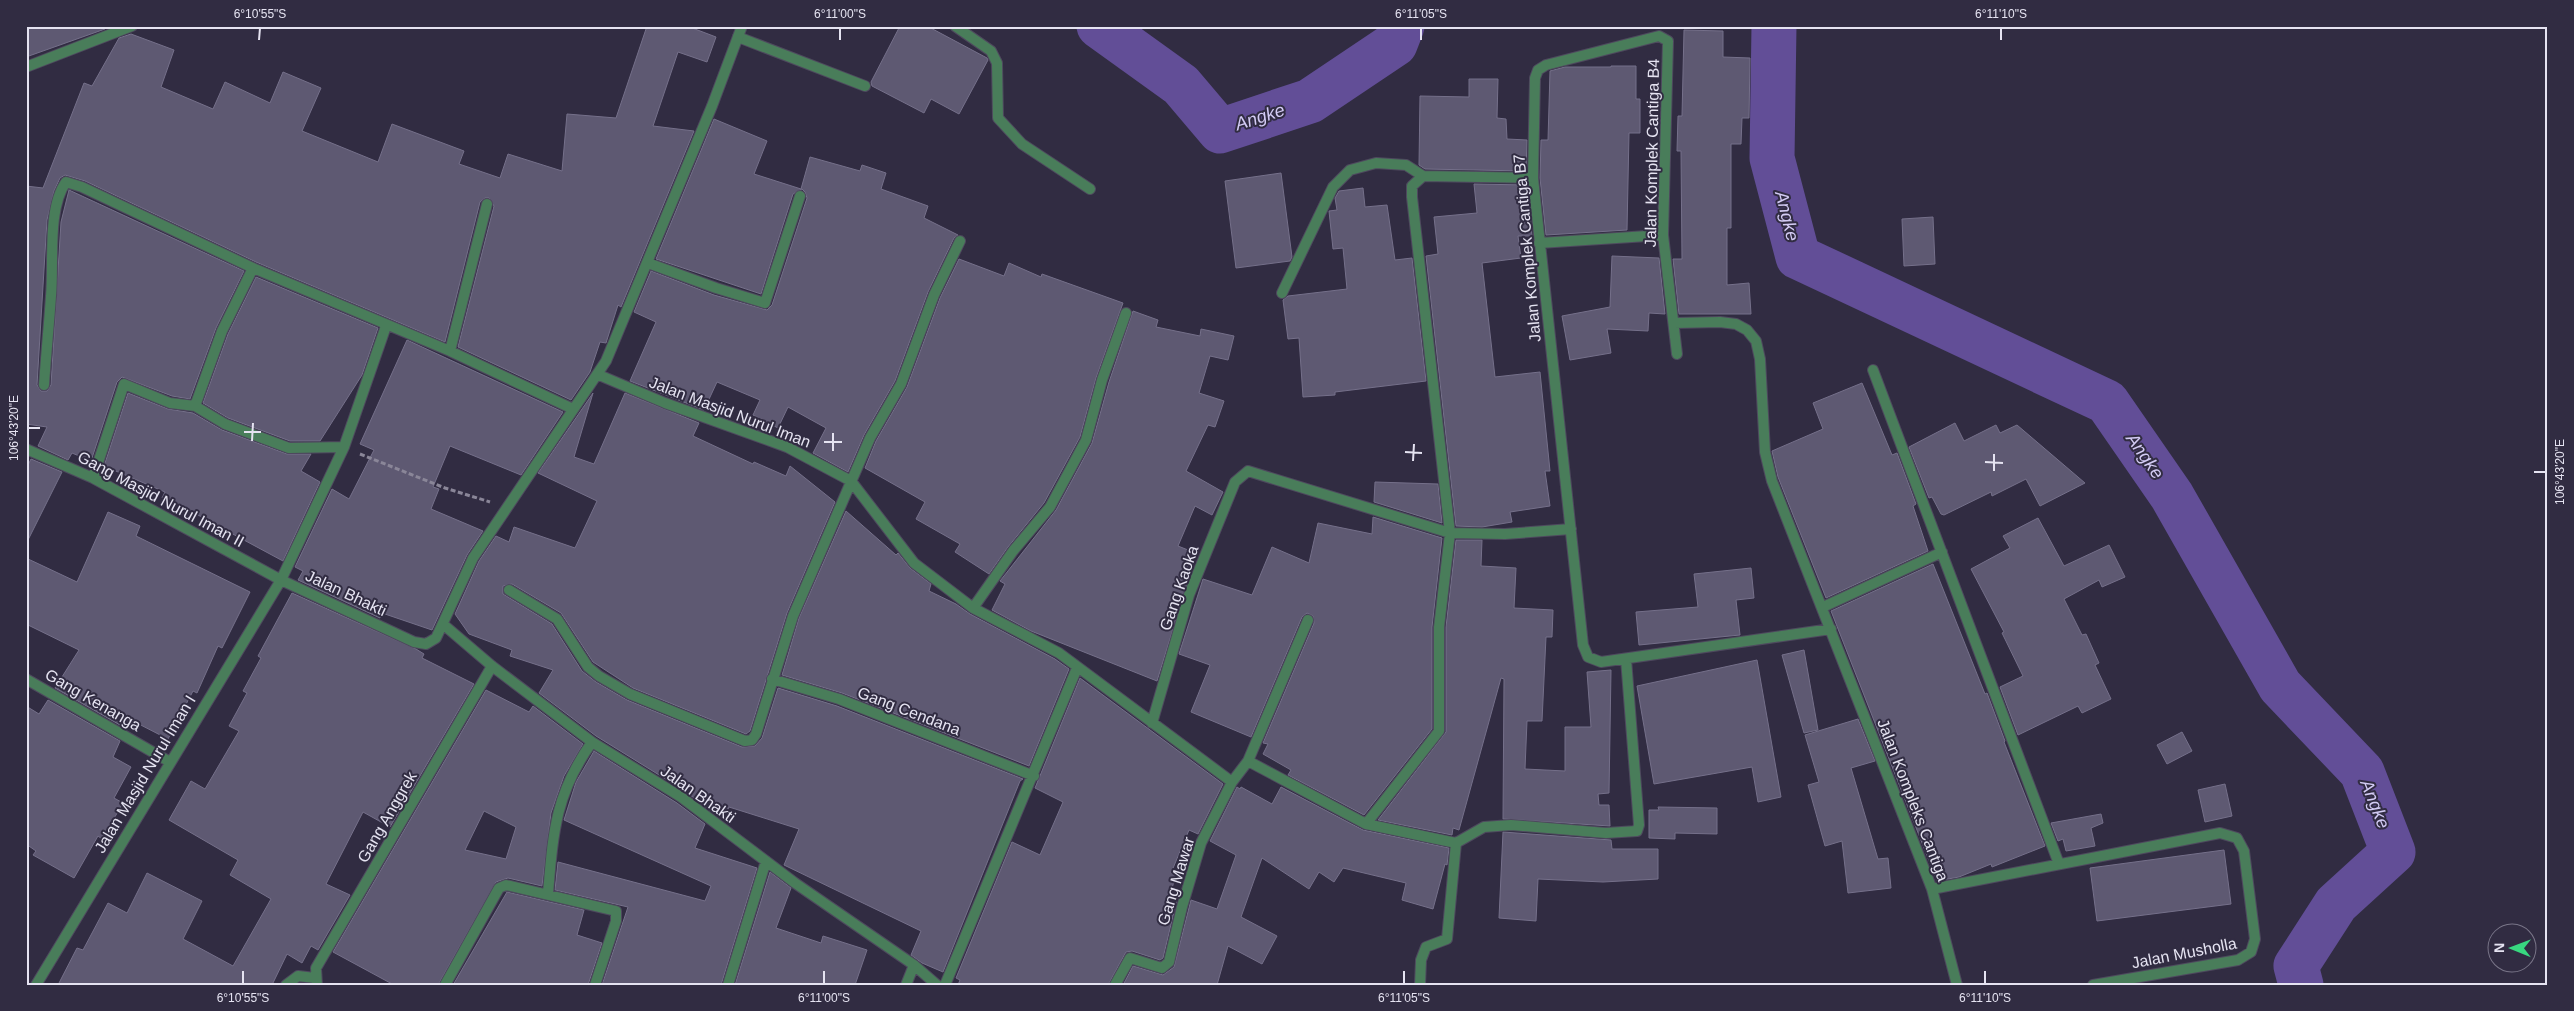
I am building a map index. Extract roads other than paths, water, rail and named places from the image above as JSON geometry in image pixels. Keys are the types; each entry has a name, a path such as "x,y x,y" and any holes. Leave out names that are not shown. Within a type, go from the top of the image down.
{"street":[{"path":"26,67 132,26"},
{"path":"444,625 473,558 573,409 599,375 614,346 742,26"},
{"path":"955,26 991,51 997,63 998,118 1022,144 1090,189"},
{"name":"Jalan Komplek Cantiga B7","path":"1668,42 1659,36 1546,65 1538,70 1535,78 1533,178 1585,651 1588,657 1601,662 1831,629"},
{"path":"738,37 864,86"},
{"name":"Jalan Komplek Cantiga B4","path":"1668,42 1663,235 1677,354"},
{"path":"1282,293 1333,187 1350,170 1376,163 1406,165 1423,176 1533,178"},
{"path":"1366,824 1439,731 1439,627 1450,533 1412,197 1412,186 1423,176"},
{"path":"44,385 52,294 54,219 58,192 66,182 82,186 253,268 386,326 450,351 573,409"},
{"path":"648,263 716,288 765,303 800,196"},
{"path":"450,351 488,204"},
{"path":"1539,243 1663,235"},
{"path":"509,590 557,619 588,667 599,676 630,694 745,741 752,740 756,734 793,616 870,438 901,384 934,295 960,241"},
{"path":"195,406 222,331 253,268"},
{"path":"973,608 1013,551 1050,507 1086,440 1102,380 1126,313"},
{"path":"1674,323 1720,322 1736,324 1747,330 1756,341 1760,359 1764,444 1772,481 1784,518 1823,607 1942,552"},
{"name":"Jalan Masjid Nurul Iman I","path":"36,985 281,580 344,447 386,326"},
{"path":"1873,370 2059,864 1932,889"},
{"name":"Jalan Masjid Nurul Iman","path":"599,375 665,403 787,446 851,481 914,563 973,608 1060,653 1077,668"},
{"path":"93,478 124,384 170,403 195,406 225,424 289,448 344,447"},
{"name":"Gang Masjid Nurul Iman II","path":"26,449 93,478 281,580"},
{"name":"Gang Kaoka","path":"1152,723 1189,595 1235,482 1248,471 1450,533"},
{"path":"1450,533 1505,534 1571,529"},
{"name":"Jalan Bhakti","path":"281,580 414,642 426,644 436,638 444,625 492,666 592,742 681,797 766,861 914,965 937,985"},
{"name":"Jalan Kompleks Cantiga","path":"1823,607 1932,889 1957,985"},
{"path":"945,985 996,858 1034,776 1077,668 1116,694 1232,782 1248,761 1308,620"},
{"path":"1248,761 1366,824 1456,843 1484,827 1511,825 1606,833 1637,831 1639,825 1626,659"},
{"name":"Gang Anggrek","path":"316,981 316,968 320,960 492,666"},
{"name":"Gang Kenanga","path":"26,679 170,762"},
{"name":"Gang Cendana","path":"772,679 839,699 1034,776"},
{"path":"548,894 558,809 572,773 592,742"},
{"name":"Gang Mawar","path":"1115,985 1130,958 1162,968 1170,962 1182,906 1201,843 1232,782"},
{"name":"Jalan Musholla","path":"2059,864 2220,833 2237,838 2244,852 2255,939 2251,952 2238,960 2093,985"},
{"path":"1420,985 1421,960 1426,947 1447,939 1456,843"},
{"path":"728,985 766,861"},
{"path":"444,985 499,888 506,885 616,911 616,921 595,985"},
{"path":"906,985 914,965"},
{"path":"286,985 298,976 316,981"}],"waterway":[{"name":"Angke","path":"1099,26 1181,85 1220,131 1310,101 1395,44 1402,26"},
{"name":"Angke","path":"1774,26 1772,158 1798,257 2107,402 2172,496 2280,686 2362,772 2393,852 2336,904 2296,966 2301,985"}]}
